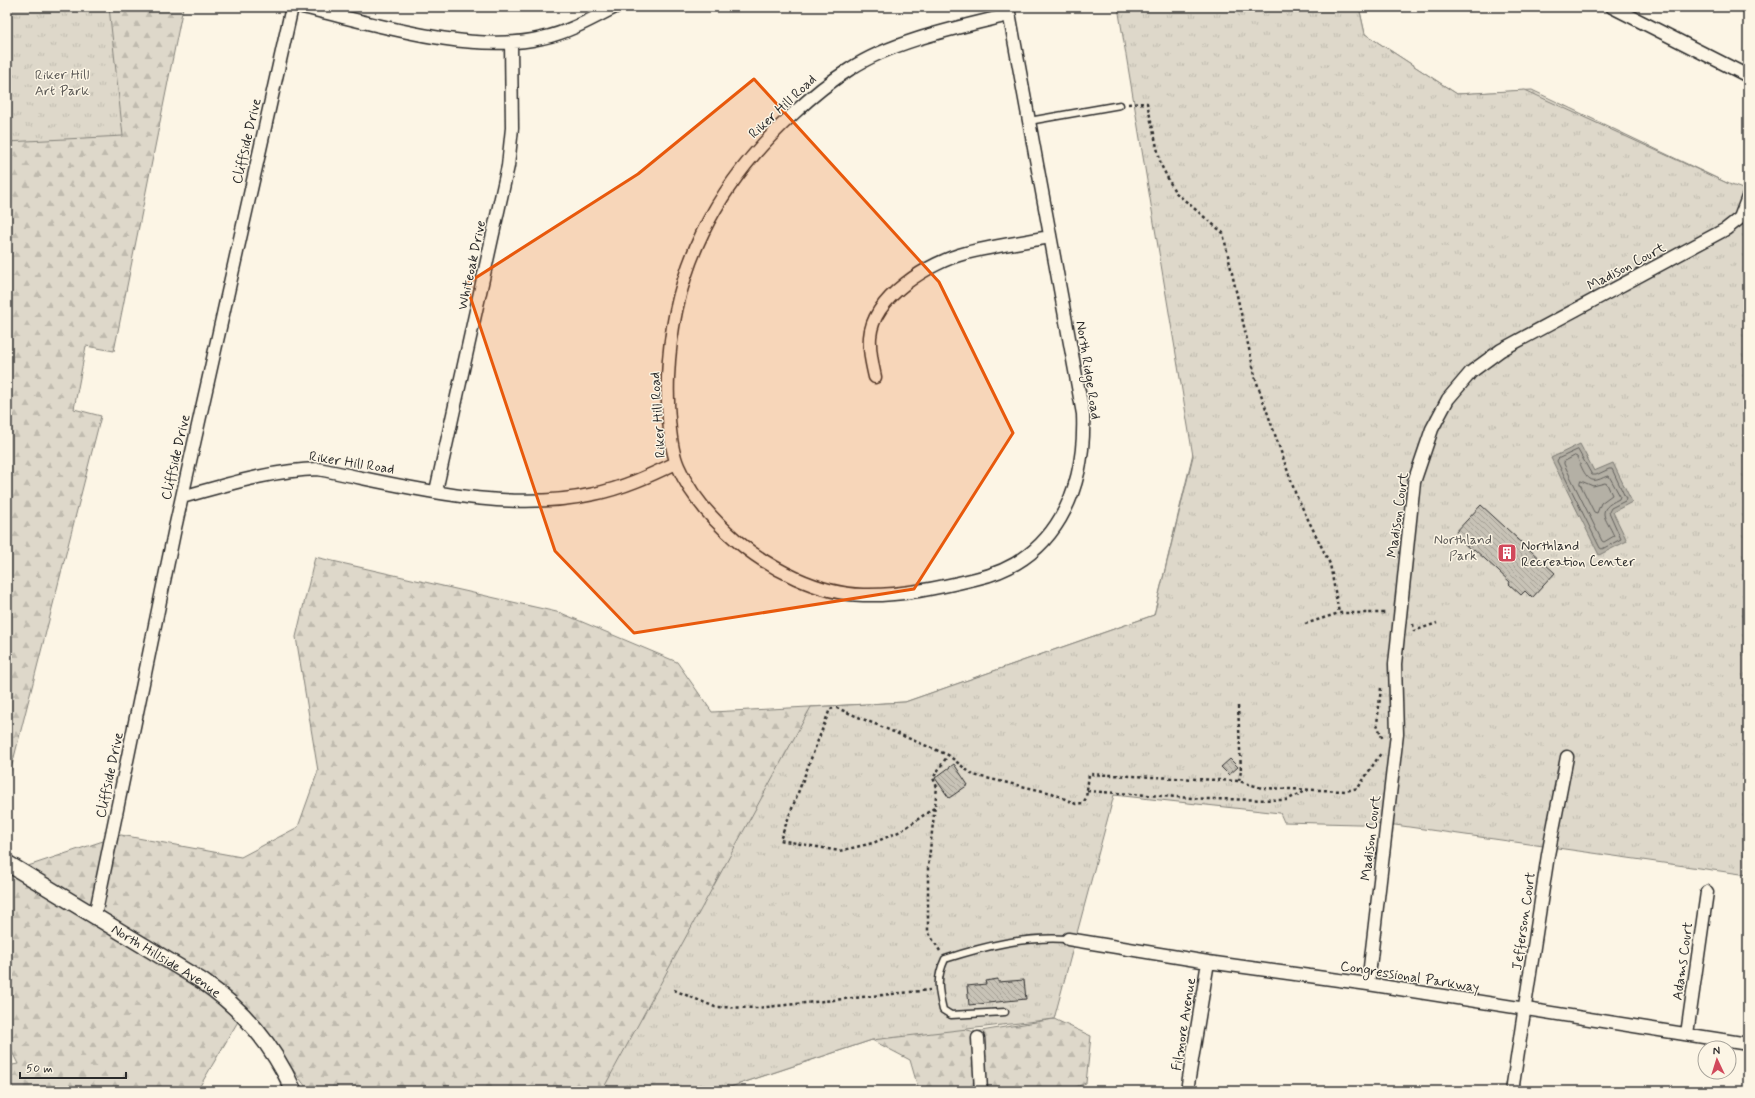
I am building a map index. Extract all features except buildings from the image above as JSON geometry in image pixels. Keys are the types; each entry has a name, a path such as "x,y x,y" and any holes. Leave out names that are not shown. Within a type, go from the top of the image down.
{"street":[{"name":"Cliffside Drive","path":"95,916 182,497 292,7"},
{"path":"302,7 411,32 454,40 511,43 543,38 584,23 614,7"},
{"path":"1612,7 1748,76"},
{"name":"Riker Hill Road","path":"182,497 240,481 299,470 318,469 468,497 517,500 553,500 594,494 635,482 676,463 670,427 668,390 669,352 674,316 683,280 696,245 713,212 733,180 773,132 822,88 853,66 915,40 1008,11"},
{"name":"North Ridge Road","path":"676,463 695,495 710,515 727,532 766,562 810,584 861,595 924,591 990,576 1016,564 1052,532 1066,510 1078,475 1084,441 1083,414 1008,11"},
{"name":"Whiteoak Drive","path":"436,491 508,166 512,128 511,43"},
{"name":"Madison Court","path":"1368,984 1397,734 1395,664 1414,482 1432,429 1448,399 1471,372 1501,350 1726,229 1740,218 1748,197"},
{"path":"875,377 871,355 870,336 884,304 896,291 940,262 965,253 1050,237"},
{"name":"Jefferson Court","path":"1512,1091 1548,855 1567,757"},
{"name":"North Hillside Avenue","path":"7,863 202,981 222,995 257,1030 272,1050 294,1091"},
{"name":"Adams Court","path":"1687,1034 1707,892"},
{"name":"Congressional Parkway","path":"1068,938 1208,962 1368,984 1748,1044"},
{"name":"Filmore Avenue","path":"1188,1091 1208,962"},
{"path":"978,1038 981,1091"}],"lane":[{"path":"1029,121 1120,105"},
{"path":"1005,1012 951,1015 943,1010 938,989 939,972 945,959 972,950 1022,940 1068,938"}],"path":[{"path":"1120,105 1147,103 1161,165 1175,192 1223,233 1256,380 1296,495 1330,564 1339,613"},
{"path":"1305,624 1339,613 1412,616 1414,631 1437,623"},
{"path":"1381,686 1377,724 1383,741"},
{"path":"1238,706 1241,771 1239,781"},
{"path":"934,808 901,831 873,843 839,851 780,840 830,709 837,708 948,754 973,775 1052,793 1076,804 1083,803 1086,798 1089,774 1239,781 1262,788 1346,791 1358,788 1385,748"},
{"path":"945,959 928,932 928,868 937,787 933,778 948,754"},
{"path":"1087,791 1207,800 1286,800 1308,790"},
{"path":"674,990 715,1007 757,1008 938,989"}],"highlighted area":[{"path":"754,79 939,282 1013,433 914,589 634,633 555,551 466,284 638,174"}],"green space":[{"path":"7,7 183,7 114,351 86,346 74,409 101,416 7,785"},
{"name":"Riker Hill Art Park","path":"7,7 109,7 123,136 7,142"},
{"name":"Northland Park","path":"1118,7 1359,7 1365,34 1457,94 1525,90 1729,184 1748,191 1748,875 1395,825 1284,822 1280,813 1114,795 1054,1019 872,1040 718,1091 602,1091 811,707 905,702 1154,615 1193,456"},
{"name":"Northland Park","path":"1359,7 1365,34 1457,94 1532,90 1729,184 1748,282 1748,875 1402,747 1114,795 873,1005 975,1032 1054,1019 1091,1036 1086,1083 1066,1091 919,1091 910,1060 872,1040 718,1091 309,1091 246,1008 197,1091 7,1091 7,1066 18,1064 7,1042 7,864 16,870 121,835 241,857 298,827 318,771 296,637 315,557 561,613 677,662 712,712 905,702 1154,615 1194,449"}],"water":[{"path":"1580,444 1594,471 1613,463 1632,502 1613,512 1627,541 1599,555 1551,458"}],"place":[{"name":"Northland Recreation Center","path":"1507,553"}]}
